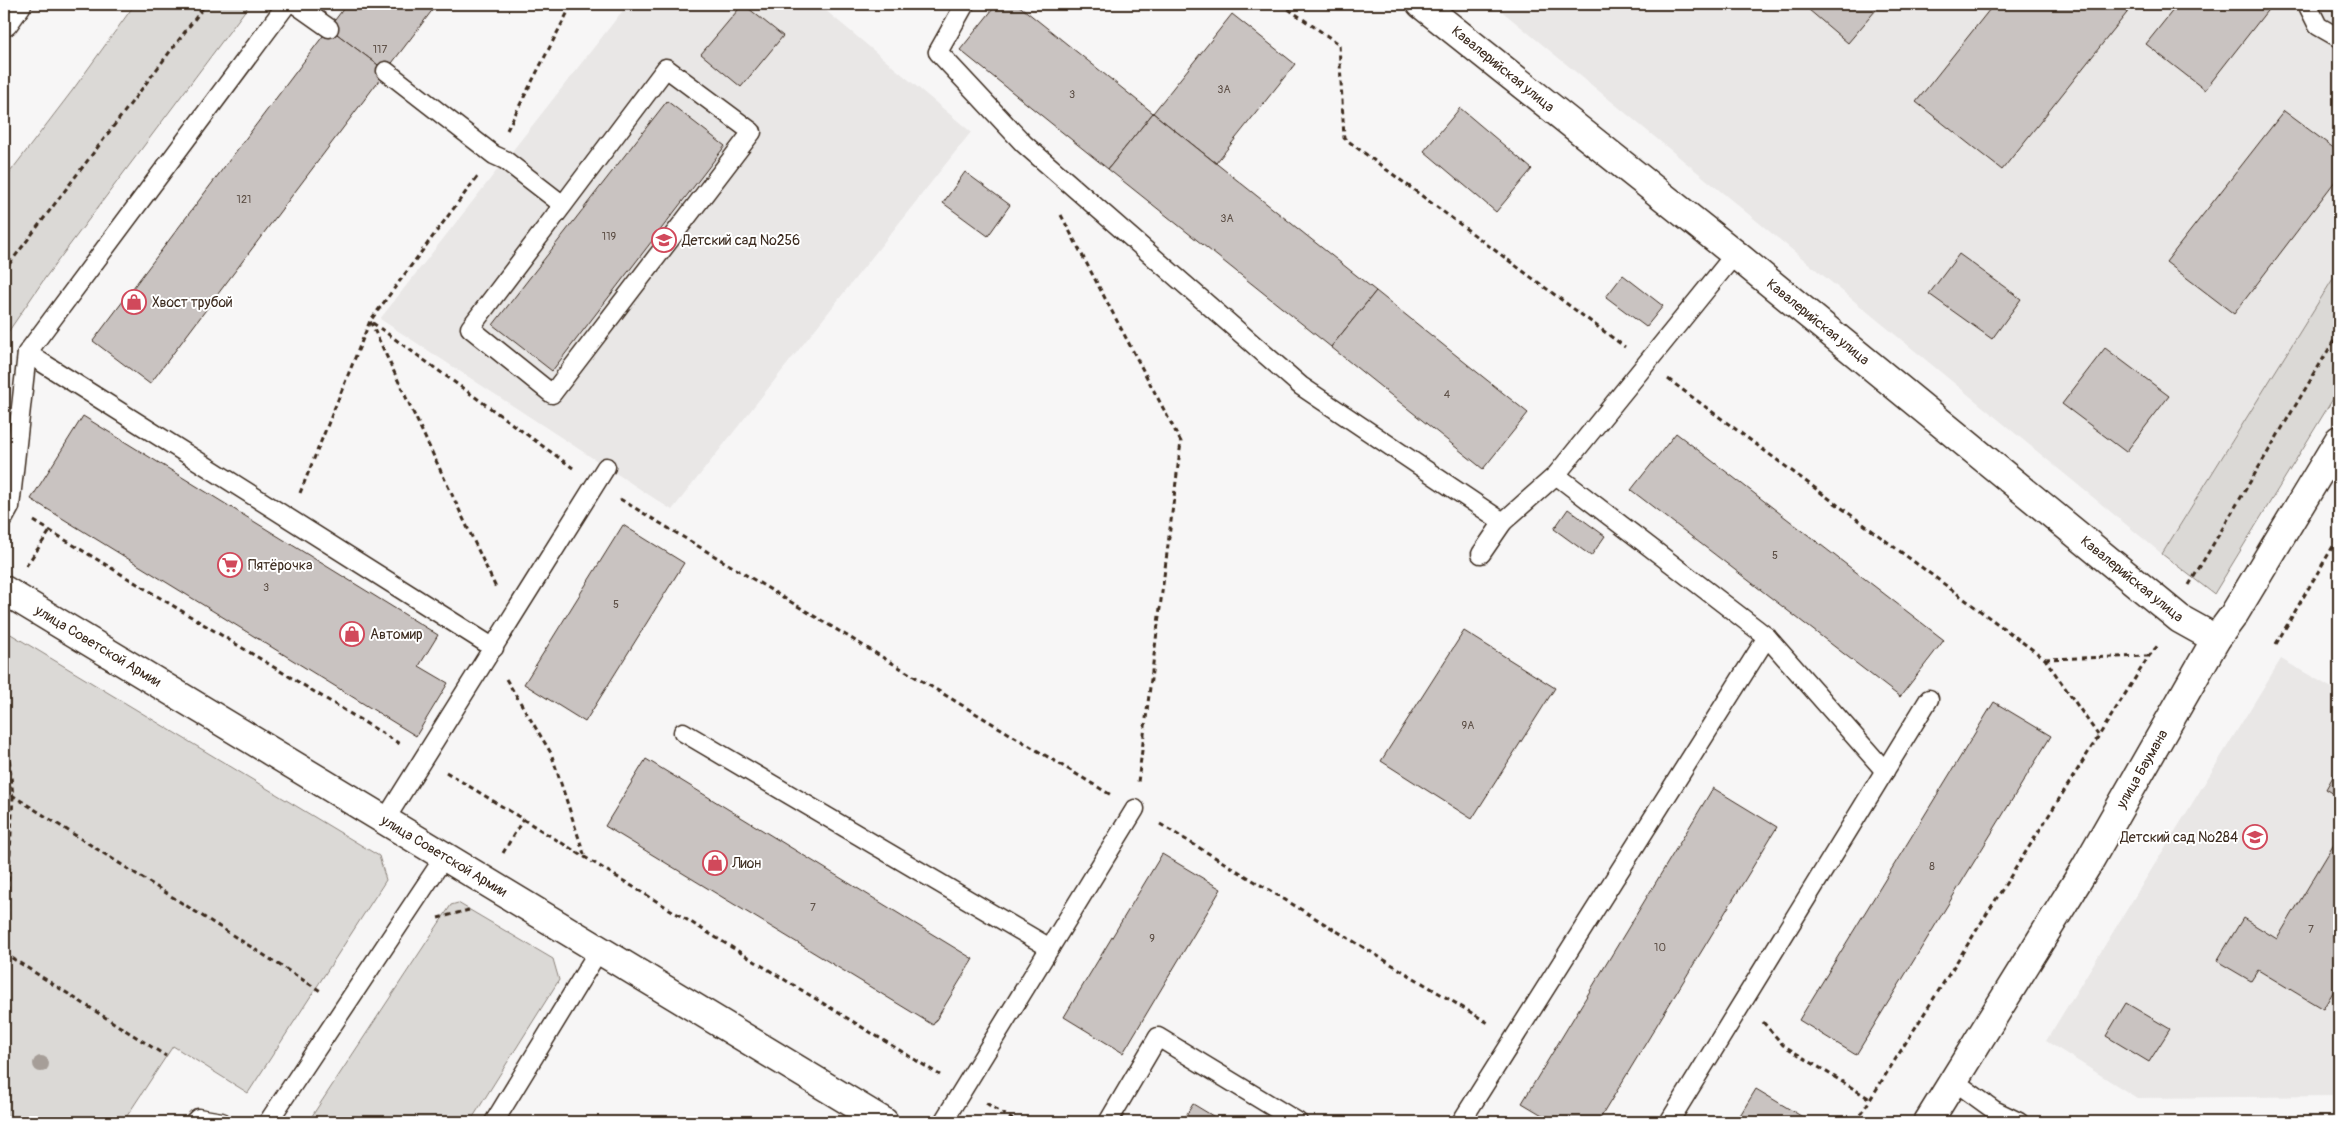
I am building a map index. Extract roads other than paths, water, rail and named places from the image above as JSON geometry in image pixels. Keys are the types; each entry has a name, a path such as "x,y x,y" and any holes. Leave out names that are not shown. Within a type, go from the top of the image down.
{"street":[{"path":"4,22 17,4"},
{"name":"Кавалерийская улица","path":"1422,4 1735,254 2180,619 2216,639"},
{"name":"улица Баумана","path":"1928,1122 2086,866 2216,639 2233,616 2339,440"},
{"name":"улица Советской Армии","path":"4,590 884,1122"}],"lane":[{"path":"7,512 27,353 287,4"},
{"path":"294,4 329,28"},
{"path":"965,4 938,52 1024,144 1301,386 1503,522"},
{"path":"2307,4 2318,26 2339,38"},
{"path":"666,68 752,132 552,394 470,328 563,205 666,68"},
{"path":"386,71 494,156 505,160 563,205"},
{"path":"1481,554 1503,522 1556,475 1735,254"},
{"path":"27,353 494,648"},
{"path":"385,820 606,467"},
{"path":"1556,475 1767,637 1885,771"},
{"path":"1461,1122 1767,637"},
{"path":"1669,1122 1930,700"},
{"path":"683,732 1050,948"},
{"path":"943,1122 1135,809"},
{"path":"268,1122 445,856"},
{"path":"494,1122 599,950"},
{"path":"1108,1122 1158,1037 1298,1122"},
{"path":"1954,1081 1994,1110 2019,1122"},
{"path":"194,1122 198,1118 222,1122"}],"place":[{"name":"Детский сад №256","path":"664,240"},
{"name":"Хвост трубой","path":"134,302"},
{"name":"Пятёрочка","path":"230,565"},
{"name":"Автомир","path":"352,634"},
{"name":"Детский сад №284","path":"2255,837"},
{"name":"Лион","path":"715,863"}]}
